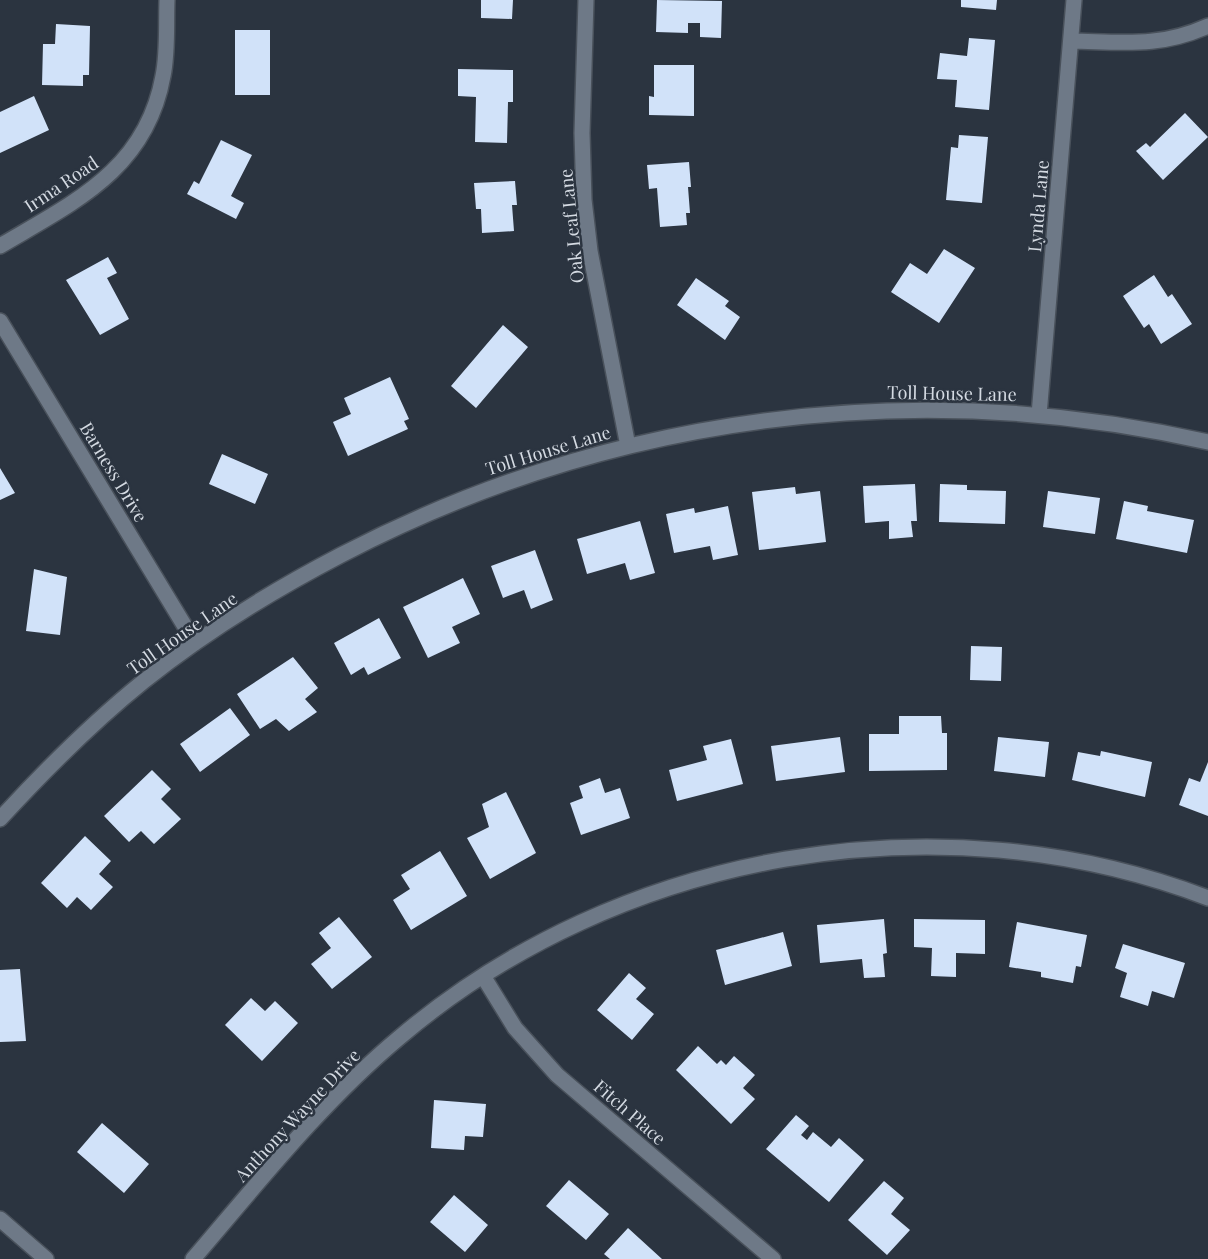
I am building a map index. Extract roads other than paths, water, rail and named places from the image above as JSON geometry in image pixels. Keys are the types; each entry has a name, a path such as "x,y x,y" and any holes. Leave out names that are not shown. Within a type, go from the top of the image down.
{"street":[{"name":"Irma Road","path":"0,246 84,195 113,172 136,144 153,112 163,77 167,0"},
{"name":"Oak Leaf Lane","path":"586,0 582,132 584,200 590,251 628,446"},
{"name":"Lynda Lane","path":"1039,415 1074,0"},
{"path":"1071,41 1152,43 1186,36 1208,26"},
{"name":"Barness Drive","path":"0,321 196,643"},
{"name":"Toll House Lane","path":"0,819 37,778 90,728 144,680 196,643 289,582 398,525 515,478 628,446 689,432 775,419 862,411 929,409 1079,418 1159,431 1208,442"},
{"name":"Anthony Wayne Drive","path":"193,1259 318,1114 358,1073 447,1000 483,976 554,935 602,913 676,885 736,869 821,853 894,846 951,846 1029,853 1087,863 1153,879 1208,898"},
{"name":"Fitch Place","path":"483,976 515,1028 557,1075 773,1259"},
{"path":"0,1219 46,1259"}]}
